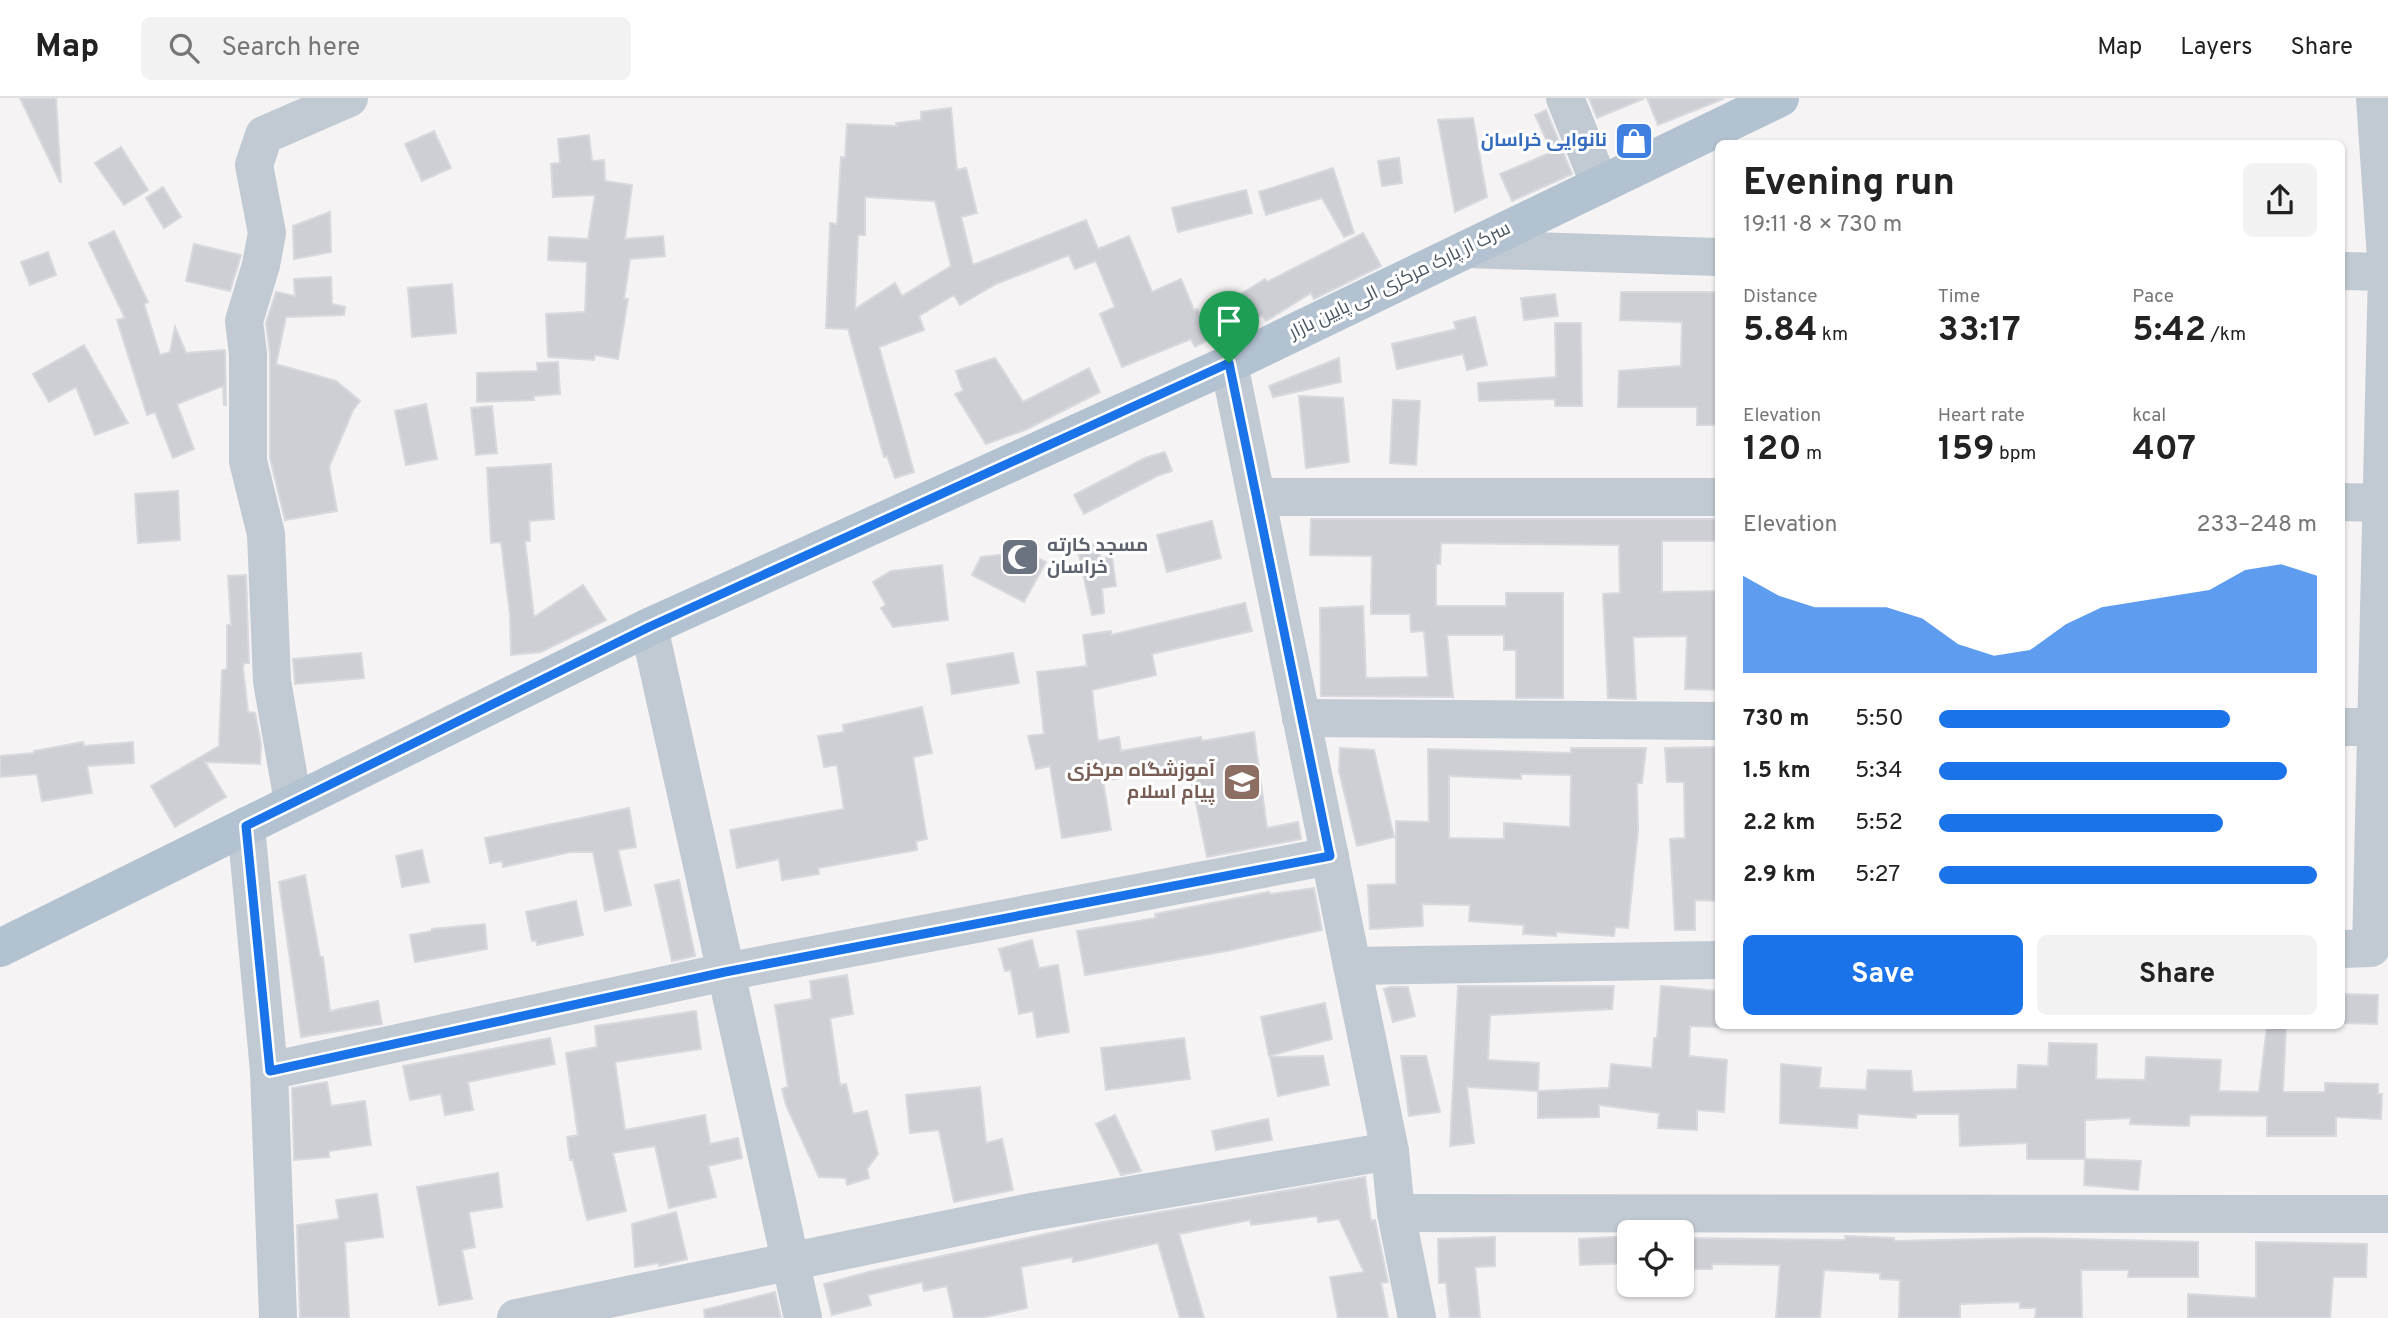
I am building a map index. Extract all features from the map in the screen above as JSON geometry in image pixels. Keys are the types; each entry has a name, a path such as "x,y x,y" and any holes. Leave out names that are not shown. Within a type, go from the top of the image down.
{"main road":[{"name":"سرک از پارک مرکزی الی پایین بازار","path":"0,948 649,627 1229,363 1780,98"}],"street":[{"path":"293,803 272,681 266,534 248,461 248,354 244,321 261,265 267,233 254,165 264,135 349,98"},
{"path":"1565,98 1600,185"},
{"path":"2345,948 2371,948 2359,727 2381,503 2387,272 2375,98"},
{"path":"1467,249 1715,257"},
{"path":"2345,271 2387,272"},
{"path":"1229,363 1390,1151 1395,1213 1417,1318"},
{"path":"1256,497 1715,497"},
{"path":"2345,502 2381,503"},
{"path":"649,627 803,1318"},
{"path":"1301,718 1715,721"},
{"path":"246,826 270,1071 278,1318"},
{"path":"270,1071 725,972 1330,856"},
{"path":"1352,966 1715,960"},
{"path":"516,1318 1031,1212 1390,1151"},
{"path":"1395,1213 2388,1214"}],"building":[{"path":"20,98 56,98 61,182 60,182"},
{"path":"1589,98 1643,98 1643,99 1597,118"},
{"path":"1647,98 1723,98 1723,99 1658,125"},
{"path":"951,108 957,170 966,168 977,213 961,217 973,265 1086,220 1098,249 1129,236 1152,292 1181,279 1194,310 1197,309 1202,318 1265,279 1267,282 1363,233 1381,266 1314,299 1311,293 1266,321 1262,315 1229,335 1226,331 1195,347 1191,339 1122,367 1100,314 1115,307 1096,261 1075,269 1069,255 996,284 960,305 954,295 919,316 924,330 879,347 914,472 895,478 887,456 884,457 848,329 826,328 830,223 837,224 841,157 845,158 847,124 897,126 896,123 921,120 921,112","holes":["865,197 935,201 951,266 902,296 895,283 855,309 858,235 865,235"]},
{"path":"1546,110 1572,174 1512,201 1500,174 1552,152 1535,115"},
{"path":"1473,118 1487,197 1455,212 1438,120"},
{"path":"434,131 451,168 422,181 405,144"},
{"path":"589,135 592,161 604,160 605,181 632,185 625,239 663,236 665,256 630,259 624,299 628,299 618,359 595,355 594,360 548,357 546,314 585,312 587,262 548,260 549,237 588,239 595,195 553,197 551,164 560,163 558,139"},
{"path":"121,147 148,190 124,205 95,163"},
{"path":"1399,158 1402,183 1382,186 1378,161"},
{"path":"1333,168 1354,233 1344,237 1322,198 1266,215 1259,192"},
{"path":"163,187 181,217 164,228 146,198"},
{"path":"1246,190 1252,213 1178,232 1172,208"},
{"path":"330,212 331,252 294,259 293,226"},
{"path":"114,231 148,302 144,304 160,355 170,352 175,327 186,353 225,350 226,405 223,386 177,404 194,449 173,458 155,412 147,415 117,320 125,318 89,243"},
{"path":"194,244 241,255 230,291 186,281"},
{"path":"48,252 56,275 30,285 21,262"},
{"path":"331,277 332,304 345,307 344,315 286,317 276,364 336,381 360,401 353,410 329,467 337,511 285,520 270,458 270,354 266,323 276,292 295,296 294,279"},
{"path":"452,284 456,333 412,337 408,288"},
{"path":"1621,292 1715,292 1715,425 1697,425 1697,407 1618,407 1619,371 1681,366 1682,322 1620,320"},
{"path":"1555,294 1558,316 1524,320 1521,298"},
{"path":"1475,317 1487,365 1467,370 1463,354 1397,369 1392,344 1456,329 1454,322"},
{"path":"1555,323 1581,323 1582,406 1555,406 1555,399 1479,401 1478,383 1556,377"},
{"path":"84,345 128,423 95,435 76,387 49,402 33,374"},
{"path":"995,358 1023,402 1089,368 1100,392 1025,430 986,444 955,394 963,391 956,371"},
{"path":"1339,358 1341,382 1273,397 1269,386"},
{"path":"558,362 560,394 534,396 534,400 477,402 477,373 538,371 537,363"},
{"path":"1299,396 1343,398 1349,462 1306,468"},
{"path":"1393,400 1420,401 1416,465 1390,463"},
{"path":"426,404 437,459 406,465 395,411"},
{"path":"492,406 497,453 476,455 471,408"},
{"path":"1165,452 1172,471 1084,514 1074,495 1145,458"},
{"path":"551,464 554,519 529,521 530,541 525,541 534,617 583,585 606,620 541,652 511,655 510,615 501,542 491,543 487,468"},
{"path":"178,491 180,540 138,543 135,494"},
{"path":"1311,519 1715,519 1715,541 1662,541 1662,592 1715,591 1715,690 1685,689 1687,636 1633,637 1636,699 1608,698 1603,594 1620,593 1619,545 1441,543 1440,564 1436,564 1436,606 1506,606 1506,593 1563,593 1563,698 1516,698 1516,650 1504,650 1504,635 1447,635 1453,697 1321,696 1320,608 1363,606 1366,678 1428,677 1424,631 1411,632 1410,614 1371,614 1372,556 1310,555"},
{"path":"1212,521 1221,558 1167,572 1157,535"},
{"path":"1099,544 1100,558 1112,557 1116,586 1102,588 1104,613 1092,615 1077,546"},
{"path":"1017,553 1019,558 1031,555 1046,562 1024,602 972,575 981,557"},
{"path":"942,565 948,620 893,627 881,608 886,605 873,582 891,571"},
{"path":"246,575 249,663 244,663 243,668 248,712 255,713 261,744 260,764 205,762 226,797 175,827 151,786 219,746 222,670 227,669 227,625 231,625 228,576"},
{"path":"1245,603 1252,631 1152,654 1156,675 1092,690 1098,741 1119,737 1121,751 1201,737 1202,741 1254,732 1267,828 1298,822 1301,839 1207,857 1191,778 1180,780 1178,768 1103,781 1111,830 1062,838 1050,766 1036,769 1028,736 1044,734 1037,672 1087,666 1083,635 1111,631 1111,635"},
{"path":"361,653 364,678 295,684 293,659"},
{"path":"1013,653 1019,683 952,694 947,664"},
{"path":"922,707 932,753 913,757 927,839 916,841 917,850 818,868 819,874 782,880 779,859 737,868 730,830 844,809 837,765 824,767 818,736 844,732 843,725"},
{"path":"83,742 84,746 133,742 134,763 87,766 92,793 42,801 37,774 0,777 0,756 34,753"},
{"path":"1715,747 1715,901 1695,900 1695,930 1675,930 1670,839 1685,838 1684,782 1667,782 1665,748"},
{"path":"1340,748 1374,750 1394,837 1357,846 1339,771"},
{"path":"1571,748 1646,748 1642,783 1637,783 1638,830 1628,928 1615,927 1614,936 1556,932 1556,936 1523,934 1524,925 1469,921 1470,905 1422,904 1423,926 1370,929 1368,885 1396,884 1396,821 1429,822 1428,749 1571,753","holes":["1521,774 1571,775 1570,827 1504,823 1504,839 1449,838 1449,776 1521,779"]},
{"path":"629,808 636,847 618,850 631,905 605,911 593,852 570,852 503,867 502,861 490,863 485,838"},
{"path":"422,850 429,882 402,887 396,856"},
{"path":"305,875 320,957 323,957 330,1011 378,1001 382,1024 301,1037 279,882"},
{"path":"679,880 695,956 672,961 655,885"},
{"path":"1314,888 1322,930 1227,951 1085,975 1077,931 1156,918 1155,914 1269,892"},
{"path":"576,901 583,935 537,945 536,940 532,941 526,912"},
{"path":"485,924 487,949 415,962 410,935 432,929"},
{"path":"1032,940 1039,968 1058,965 1069,1032 1037,1037 1033,1011 1019,1014 1011,970 1005,971 999,949"},
{"path":"847,975 853,1014 830,1018 840,1085 846,1084 853,1114 867,1111 878,1154 867,1169 869,1178 847,1185 846,1178 819,1177 786,1105 782,1089 788,1087 775,1005 812,999 810,981"},
{"path":"1458,986 1614,986 1612,1009 1490,1015 1488,1060 1539,1063 1538,1091 1467,1087 1474,1143 1450,1146"},
{"path":"1661,986 1715,991 1715,1027 1690,1026 1689,1056 1727,1060 1724,1112 1697,1110 1697,1130 1658,1128 1659,1113 1599,1105 1599,1117 1538,1118 1538,1091 1609,1088 1611,1064 1652,1068 1654,1038 1657,1038"},
{"path":"1408,987 1415,1016 1393,1022 1384,989"},
{"path":"2345,994 2378,995 2377,1024 2345,1023"},
{"path":"1325,1003 1332,1039 1269,1056 1261,1017"},
{"path":"696,1011 701,1049 615,1062 625,1130 705,1115 710,1144 738,1138 742,1158 708,1166 716,1197 669,1208 655,1146 613,1153 626,1211 587,1220 573,1160 570,1160 567,1137 578,1135 566,1053 597,1047 595,1026"},
{"path":"2267,1029 2286,1029 2283,1092 2325,1092 2325,1083 2378,1084 2378,1094 2382,1094 2381,1119 2336,1117 2336,1136 2267,1136 2267,1116 2190,1115 2189,1126 2130,1124 2131,1118 2085,1120 2085,1159 2027,1159 2027,1143 1960,1146 1959,1114 1916,1114 1916,1118 1858,1114 1857,1128 1780,1123 1781,1064 1821,1068 1819,1088 1866,1090 1868,1070 1911,1071 1913,1092 2017,1089 2018,1065 2048,1066 2049,1043 2097,1044 2096,1079 2145,1080 2146,1057 2221,1060 2219,1091 2259,1092"},
{"path":"550,1038 555,1064 468,1082 473,1110 445,1115 441,1094 410,1100 403,1066"},
{"path":"1184,1038 1190,1079 1106,1090 1101,1048"},
{"path":"1323,1056 1329,1085 1278,1096 1270,1057"},
{"path":"1401,1056 1426,1056 1440,1112 1409,1116"},
{"path":"327,1082 331,1106 365,1101 371,1145 329,1151 329,1157 294,1160 292,1088"},
{"path":"980,1087 986,1143 1002,1139 1013,1190 954,1202 939,1130 910,1133 906,1095"},
{"path":"1115,1115 1141,1171 1121,1175 1096,1124"},
{"path":"1268,1119 1272,1140 1216,1150 1212,1131"},
{"path":"2085,1159 2141,1161 2138,1190 2084,1185"},
{"path":"498,1173 502,1207 469,1212 475,1247 462,1250 472,1299 439,1305 417,1187"},
{"path":"1365,1177 1371,1221 1375,1220 1388,1282 1381,1283 1388,1318 1338,1318 1330,1277 1364,1272 1339,1219 1318,1222 1317,1216 1251,1225 1250,1220 1179,1234 1204,1318 1180,1318 1158,1243 1073,1262 1072,1257 1021,1267 1027,1308 980,1318 954,1318 947,1286 924,1291 922,1282 868,1295 871,1305 832,1315 824,1284 872,1271 1102,1222"},
{"path":"377,1194 383,1237 345,1242 349,1318 300,1318 297,1225 339,1219 336,1200"},
{"path":"676,1212 687,1259 659,1266 659,1263 635,1267 632,1224"},
{"path":"1845,1236 1894,1238 1894,1241 2033,1238 2198,1242 2198,1277 2128,1277 2129,1270 2081,1270 2082,1318 2035,1318 2036,1308 2020,1308 2020,1302 1960,1304 1960,1318 1899,1318 1900,1280 1880,1279 1880,1273 1824,1270 1820,1318 1776,1318 1780,1265 1712,1264 1712,1269 1694,1269 1694,1238 1845,1240"},
{"path":"1495,1237 1495,1266 1475,1267 1480,1318 1450,1318 1446,1283 1439,1283 1438,1239"},
{"path":"1617,1237 1617,1263 1580,1265 1579,1239"},
{"path":"2256,1242 2367,1244 2366,1277 2333,1277 2330,1318 2188,1318 2188,1294 2256,1298"},
{"path":"775,1292 781,1318 705,1318 704,1310"}],"place":[{"name":"نانوایی خراسان","path":"1634,141"},
{"name":"مسجد کارته خراسان","path":"1020,557"},
{"name":"آموزشگاه مرکزی پیام اسلام","path":"1242,782"}],"route":[{"path":"1229,363 1330,856 725,972 270,1071 246,826 649,627 1229,363"}]}
